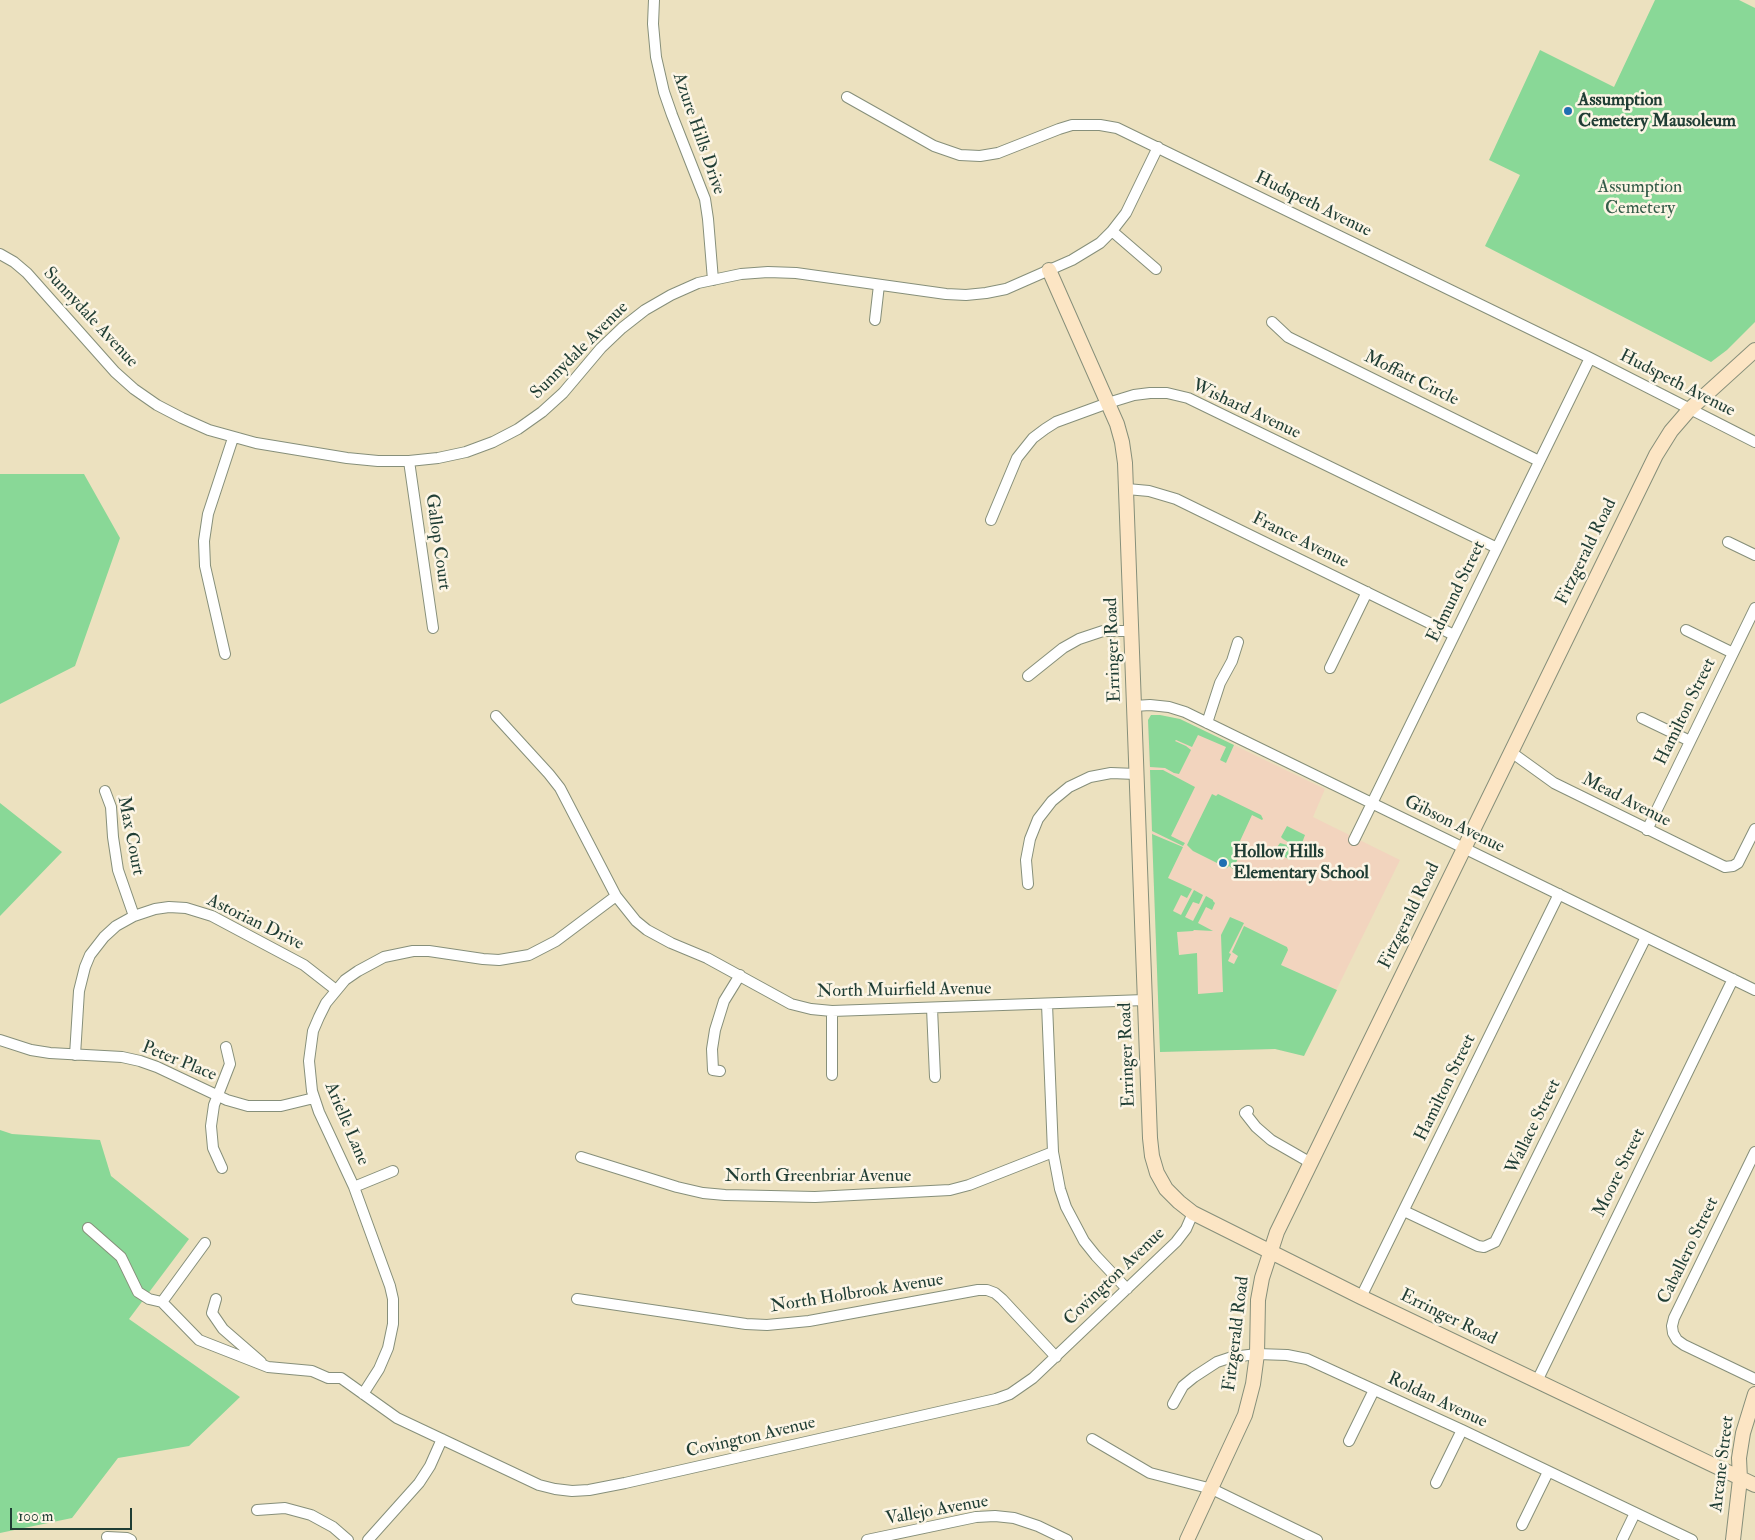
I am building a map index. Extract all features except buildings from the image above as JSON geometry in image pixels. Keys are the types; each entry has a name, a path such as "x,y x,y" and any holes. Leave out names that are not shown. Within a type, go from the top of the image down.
{"main road":[{"name":"Erringer Road","path":"1049,270 1117,424 1122,442 1127,490 1136,774 1152,1156 1157,1173 1166,1189 1178,1202 1193,1213 1361,1297 1755,1485"},
{"name":"Fitzgerald Road","path":"1187,1540 1245,1415 1253,1384 1258,1300 1262,1275 1277,1232 1656,454 1671,431 1690,409 1755,350"},
{"name":"Arcane Street","path":"1733,1540 1743,1433 1755,1394"}],"street":[{"name":"Azure Hills Drive","path":"654,0 653,24 656,57 664,92 705,199 713,280"},
{"name":"Hudspeth Avenue","path":"847,97 934,146 960,155 980,156 998,153 1059,129 1085,124 1117,128 1590,358 1755,442"},
{"name":"Sunnydale Avenue","path":"0,254 14,262 27,273 100,357 134,388 157,405 182,418 233,438 347,458 378,461 410,461 466,452 493,442 518,428 542,412 563,393 601,348 622,328 671,295 698,283 741,274 768,272 796,273 946,294 966,295 1006,289 1087,252 1112,231 1126,213 1158,147"},
{"path":"1112,231 1156,269"},
{"path":"875,320 879,285"},
{"name":"Moffatt Circle","path":"1272,322 1288,337 1539,461"},
{"name":"Edmund Street","path":"1354,840 1590,358"},
{"name":"Wishard Avenue","path":"991,520 1017,458 1033,438 1056,422 1108,403 1134,395 1167,393 1188,398 1496,548"},
{"path":"225,654 205,566 204,542 208,514 233,438"},
{"name":"Gallop Court","path":"410,461 433,628"},
{"name":"France Avenue","path":"1127,490 1149,491 1176,499 1454,635"},
{"path":"1728,542 1755,555"},
{"path":"1330,668 1367,592"},
{"name":"Hamilton Street","path":"1647,830 1755,608"},
{"path":"1686,630 1733,653"},
{"path":"1028,676 1063,648 1080,639 1104,632 1132,631"},
{"path":"1207,723 1220,683 1232,661 1238,642"},
{"name":"Gibson Avenue","path":"1134,706 1169,707 1185,712 1755,990"},
{"name":"North Muirfield Avenue","path":"496,716 560,788 616,896 626,910 647,930 671,944 707,958 792,1004 811,1010 832,1011 1145,1000"},
{"path":"1642,718 1690,741"},
{"name":"Mead Avenue","path":"1511,752 1554,783 1718,865 1725,867 1733,866 1741,859 1755,829"},
{"path":"1028,884 1026,860 1030,839 1038,819 1052,800 1069,787 1090,777 1112,773 1136,774"},
{"name":"Max Court","path":"105,791 111,807 118,870 134,916"},
{"name":"Hamilton Street","path":"1361,1297 1559,894"},
{"name":"Arielle Lane","path":"363,1394 379,1369 388,1348 393,1324 393,1299 354,1187 314,1098 309,1077 310,1046 319,1017 326,1003 336,990 358,971 371,963 398,954 429,951 483,960 499,960 529,955 556,941 616,896"},
{"name":"Astorian Drive","path":"75,1055 79,991 85,967 94,950 104,937 121,922 155,909 169,907 186,908 202,912 304,965 336,990"},
{"name":"Wallace Street","path":"1404,1211 1478,1246 1484,1247 1495,1242 1646,937"},
{"path":"720,1071 713,1070 712,1049 715,1030 724,1001 740,975"},
{"name":"Moore Street","path":"1537,1382 1733,979"},
{"path":"1047,1004 1053,1152 1060,1189 1075,1225 1096,1256 1127,1289"},
{"path":"932,1008 935,1077"},
{"path":"832,1011 832,1074"},
{"name":"Peter Place","path":"0,1040 32,1050 75,1055 122,1057 140,1061 238,1104 270,1107 291,1105 314,1098"},
{"path":"222,1168 213,1148 211,1137 212,1116 230,1064 226,1047"},
{"path":"1248,1111 1245,1113 1256,1127 1271,1140 1310,1163"},
{"name":"North Greenbriar Avenue","path":"581,1157 703,1193 815,1197 950,1190 969,1185 1053,1152"},
{"name":"Caballero Street","path":"1755,1152 1674,1318 1672,1326 1673,1333 1684,1345 1755,1379"},
{"path":"354,1187 393,1171"},
{"name":"Covington Avenue","path":"162,1302 199,1340 268,1367 312,1371 328,1378 341,1378 397,1418 539,1485 572,1491 589,1490 996,1399 1010,1394 1024,1386 1056,1357 1176,1242 1186,1229 1193,1213"},
{"path":"88,1228 121,1257 138,1292 149,1300 162,1302 205,1243"},
{"name":"North Holbrook Avenue","path":"577,1299 746,1324 767,1325 809,1321 978,1290 987,1290 995,1293 1002,1299 1056,1357"},
{"path":"216,1299 212,1313 223,1329 268,1367"},
{"name":"Roldan Avenue","path":"1173,1404 1183,1386 1206,1368 1232,1357 1256,1354 1287,1355 1307,1359 1462,1430 1692,1540"},
{"path":"1350,1441 1374,1390"},
{"path":"1436,1483 1462,1430"},
{"path":"1092,1438 1150,1473 1212,1488 1318,1540"},
{"path":"368,1540 419,1484 430,1466 442,1439"},
{"path":"1522,1525 1548,1472"},
{"path":"257,1510 284,1508 311,1514 333,1527 348,1540"},
{"path":"1622,1540 1635,1513"},
{"name":"Vallejo Avenue","path":"867,1540 900,1537 976,1517 995,1516 1014,1518 1038,1526 1067,1540"},
{"path":"107,1537 131,1540"}],"shaded area":[{"path":"1151,715 1180,719 1325,789 1313,817 1400,860 1304,1056 1275,1049 1160,1052 1148,730 1148,720"}],"green space":[{"name":"Assumption Cemetery","path":"1655,0 1739,0 1755,8 1755,322 1727,350 1711,362 1485,246 1520,175 1489,160 1540,50 1614,87"},
{"path":"0,474 84,474 120,538 75,666 0,704"},
{"path":"1151,715 1180,719 1234,745 1226,763 1220,760 1226,747 1198,735 1192,747 1175,741 1191,750 1179,774 1165,768 1150,767 1148,720"},
{"path":"1150,770 1163,770 1195,787 1171,836 1185,843 1183,846 1152,831"},
{"path":"1212,794 1216,796 1218,794 1261,815 1263,819 1252,815 1240,841 1245,844 1233,869 1229,866 1227,868 1193,851 1187,845"},
{"path":"0,803 62,852 0,916"},
{"path":"1287,826 1305,835 1302,843 1290,843 1281,837"},
{"path":"1152,834 1183,847 1168,878 1192,889 1187,898 1181,895 1173,911 1181,915 1194,890 1203,895 1199,904 1193,902 1185,917 1193,921 1206,896 1215,903 1212,910 1206,907 1198,923 1213,931 1194,930 1177,932 1179,955 1197,953 1198,994 1223,992 1221,935 1230,917 1244,923 1229,953 1231,954 1228,961 1234,964 1238,956 1232,952 1244,926 1287,947 1288,950 1281,965 1337,990 1304,1056 1275,1049 1160,1052"},
{"path":"1280,843 1298,848 1295,859 1290,860 1276,852 1275,850"},
{"path":"0,1130 12,1134 100,1140 111,1176 189,1239 129,1319 240,1397 189,1446 118,1458 72,1518 0,1533"}],"place":[{"name":"Assumption Cemetery Mausoleum","path":"1568,111"},
{"name":"Hollow Hills Elementary School","path":"1223,863"}]}
